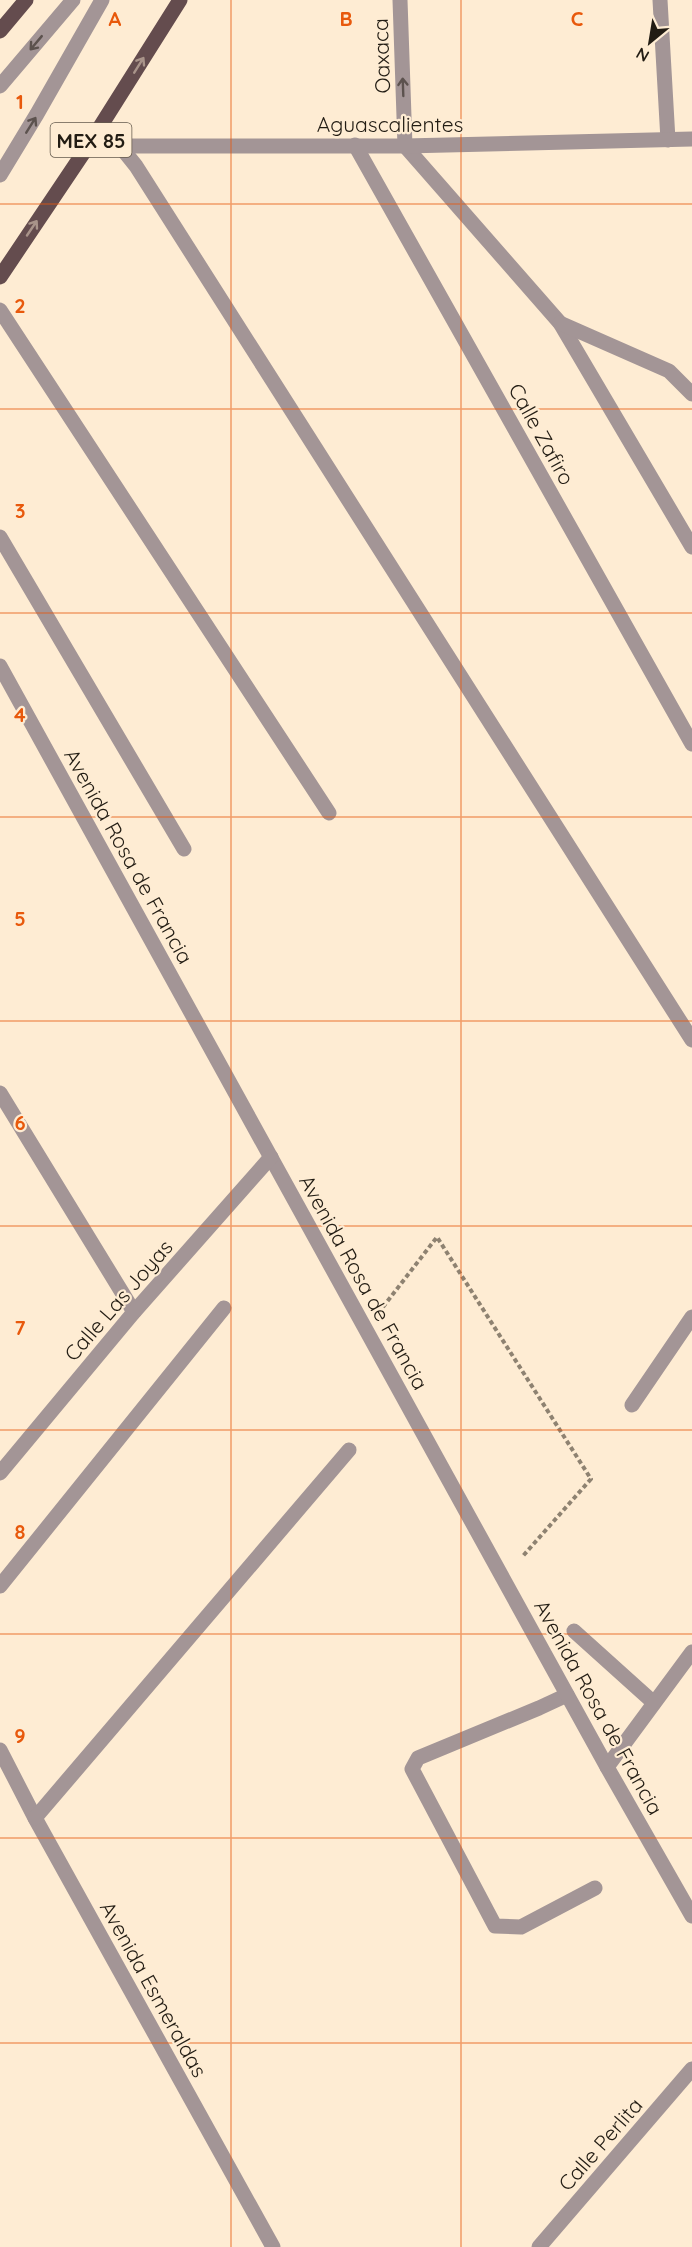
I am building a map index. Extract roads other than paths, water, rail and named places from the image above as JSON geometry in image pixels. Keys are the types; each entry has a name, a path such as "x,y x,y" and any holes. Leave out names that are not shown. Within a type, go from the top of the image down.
{"main road":[{"name":"MEX 85","path":"0,277 88,146 180,0"},
{"path":"0,31 21,2"}],"street":[{"path":"0,86 72,0"},
{"path":"0,175 102,0"},
{"name":"Oaxaca","path":"400,0 405,146"},
{"path":"660,0 668,140"},
{"name":"Aguascalientes","path":"88,146 405,146 692,139"},
{"path":"120,146 142,177 692,1040"},
{"name":"Calle Zafiro","path":"355,146 692,744"},
{"path":"405,146 560,323 692,547"},
{"path":"0,310 329,813"},
{"path":"560,323 669,371 692,394"},
{"path":"0,537 184,849"},
{"name":"Avenida Rosa de Francia","path":"0,666 567,1695 692,1916"},
{"path":"0,1093 134,1312"},
{"name":"Calle Las Joyas","path":"0,1473 134,1312 272,1157"},
{"path":"0,1587 224,1308"},
{"path":"632,1405 692,1317"},
{"path":"35,1818 349,1450"},
{"path":"574,1631 654,1703"},
{"path":"607,1767 692,1652"},
{"path":"567,1695 418,1758 412,1768 495,1926 521,1927 595,1888"},
{"name":"Avenida Esmeraldas","path":"0,1750 35,1818 273,2247"},
{"name":"Calle Perlita","path":"539,2247 692,2068"}]}
